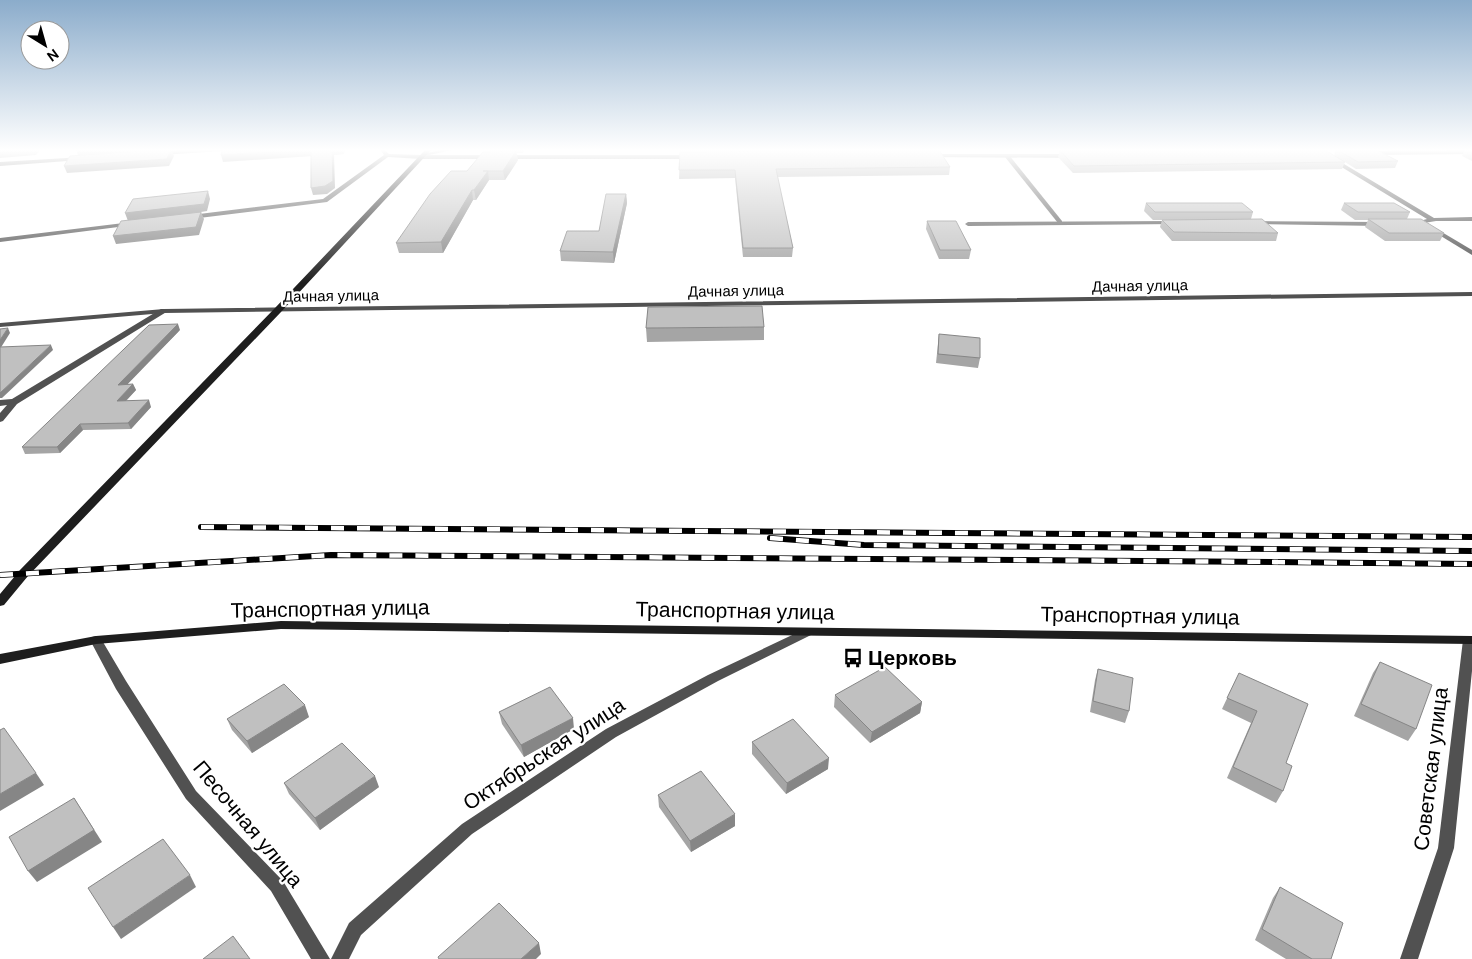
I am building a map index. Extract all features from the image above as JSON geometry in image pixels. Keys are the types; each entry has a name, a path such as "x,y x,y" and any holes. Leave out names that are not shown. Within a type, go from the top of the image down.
{"street":[{"path":"187,217 325,201 335,194"},
{"path":"0,602 31,566 278,310 386,194"},
{"path":"1037,194 1060,222"},
{"path":"1389,194 1433,220"},
{"path":"1401,224 1424,223 1433,220 1472,219"},
{"path":"968,224 1060,222 1187,223"},
{"path":"0,240 138,223"},
{"path":"1246,223 1392,224"},
{"path":"1424,223 1472,254"},
{"name":"Дачная улица","path":"0,325 164,311 1472,294"},
{"path":"0,419 14,402 164,311"},
{"path":"0,403 14,402"},
{"name":"Транспортная улица","path":"0,659 96,640 281,625 1470,640"},
{"name":"Октябрьская улица","path":"340,959 355,929 467,829 611,733 713,678 807,632"},
{"name":"Песочная улица","path":"96,640 120,685 191,795 277,886 321,959"},
{"name":"Советская улица","path":"1409,959 1446,848 1470,640"}],"building":[{"path":"182,194 207,194 204,204 125,213 133,199"},
{"path":"430,194 470,194 441,242 396,243"},
{"path":"606,194 626,194 613,252 560,251 567,231 599,231"},
{"path":"737,194 781,194 793,248 743,248"},
{"path":"1146,203 1242,203 1253,212 1155,212"},
{"path":"1344,203 1394,203 1410,212 1358,212"},
{"path":"201,212 196,227 113,236 121,221"},
{"path":"1262,219 1278,233 1174,232 1162,220"},
{"path":"1368,219 1421,219 1444,233 1389,233"},
{"path":"927,221 956,221 971,250 940,250"},
{"path":"762,306 764,327 646,328 648,307"},
{"path":"178,324 118,385 133,384 117,401 149,400 128,423 80,424 57,447 22,447 149,325"},
{"path":"8,328 0,340 0,329"},
{"path":"939,334 980,338 980,358 938,354"},
{"path":"51,345 0,393 0,347"},
{"path":"1380,662 1432,685 1416,729 1361,704"},
{"path":"885,667 922,702 872,732 835,695"},
{"path":"1098,669 1133,678 1129,711 1093,701"},
{"path":"1239,673 1308,704 1286,763 1292,766 1283,791 1233,767 1257,711 1227,698"},
{"path":"284,684 305,705 247,741 227,719"},
{"path":"550,687 573,718 521,745 499,712"},
{"path":"793,719 829,758 787,783 752,742"},
{"path":"4,728 36,773 0,794 0,730"},
{"path":"342,743 375,776 315,818 284,783"},
{"path":"701,771 735,814 690,841 658,795"},
{"path":"74,798 94,830 28,871 9,837"},
{"path":"163,839 190,875 113,927 88,888"},
{"path":"1280,887 1343,923 1331,959 1312,959 1262,929"},
{"path":"499,903 539,943 521,959 439,959 438,957"},
{"path":"233,936 250,959 203,959"}],"railway":[{"path":"201,527 1472,537"},
{"path":"770,538 864,545 1472,551"},
{"path":"0,575 331,555 1278,562"},
{"path":"1272,562 1472,564"}],"place":[{"name":"Церковь","path":"853,658"}]}
